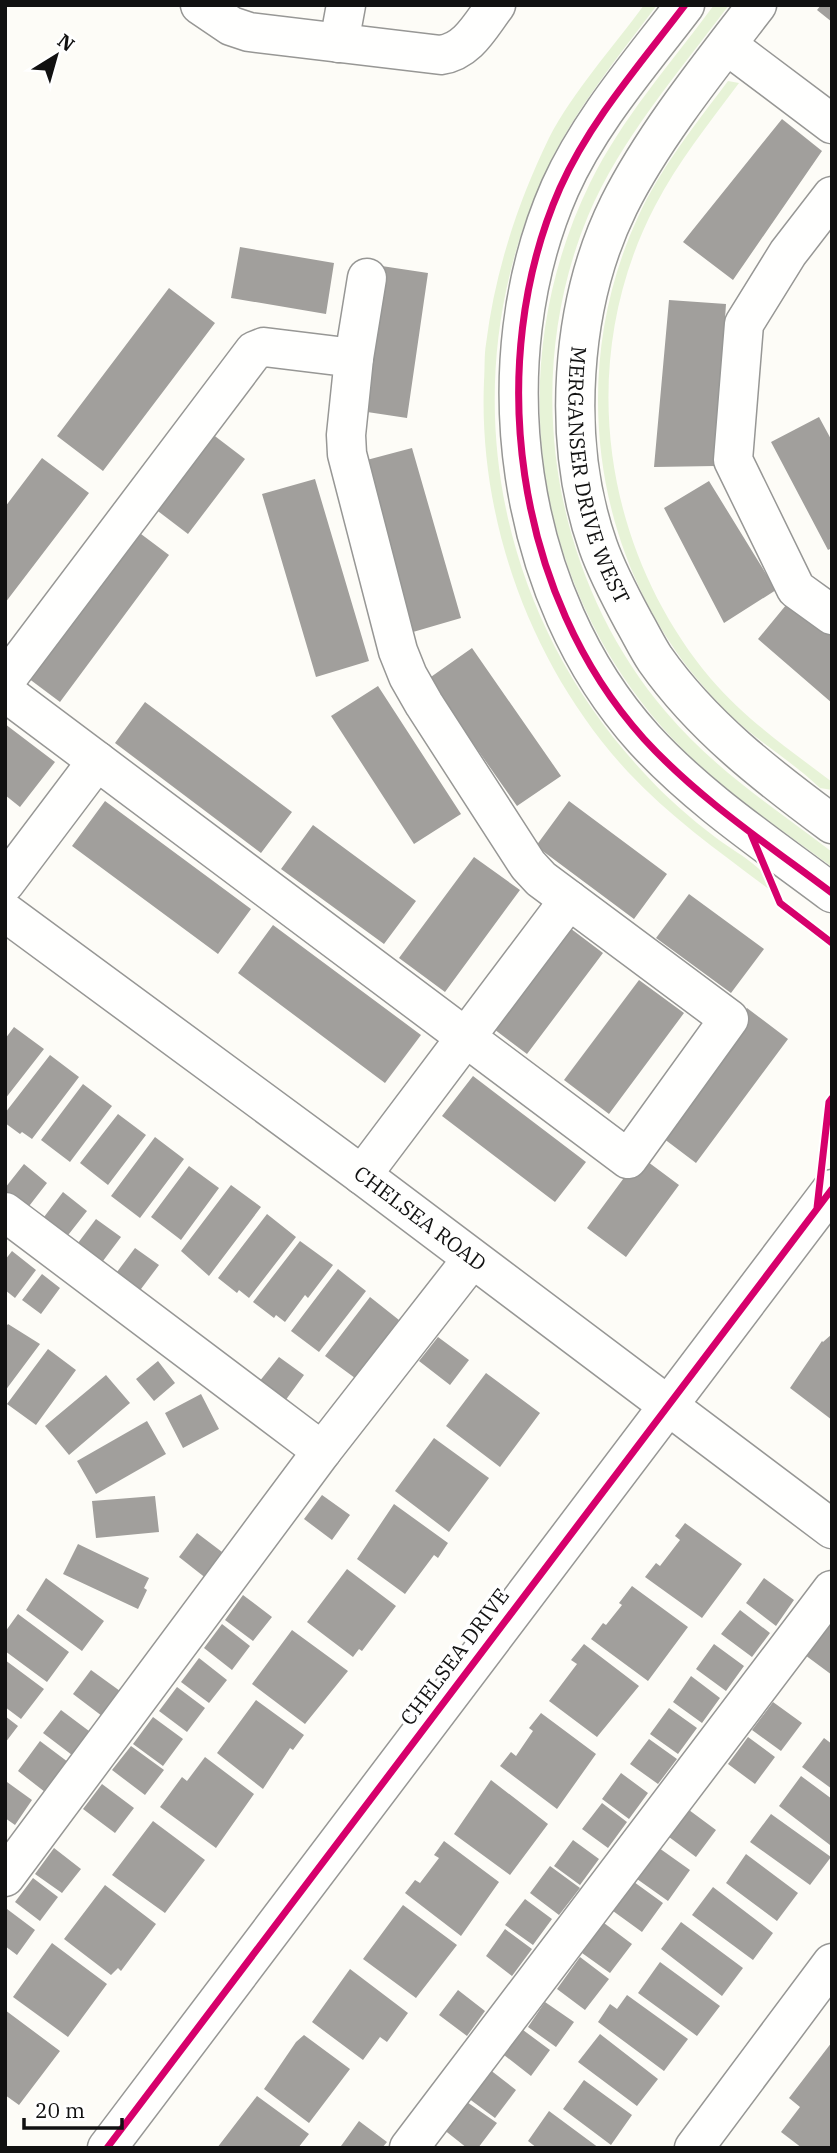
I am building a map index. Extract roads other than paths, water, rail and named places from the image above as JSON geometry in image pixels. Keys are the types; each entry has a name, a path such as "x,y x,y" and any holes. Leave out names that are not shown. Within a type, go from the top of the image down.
{"street":[{"path":"200,5 231,26 249,32 441,55 453,53 467,44 496,5"},
{"path":"339,43 346,5"},
{"path":"685,5 605,113 560,189 532,271 520,338 518,390 521,443 541,548 548,570 556,593 599,680 643,737 686,781 832,893"},
{"name":"MERGANSER DRIVE WEST","path":"757,5 641,166 618,207 598,260 584,309 576,364 576,426 582,483 598,545 622,600 654,658 691,704 737,750 832,824"},
{"path":"727,44 832,124"},
{"path":"832,196 788,253 744,324 733,460 796,589 832,615"},
{"path":"5,692 628,1159 729,1019 541,879 528,866 408,676 398,651 347,454 346,428 367,278"},
{"path":"5,681 254,351 264,347 355,358"},
{"path":"5,883 97,761"},
{"path":"362,1175 569,900"},
{"name":"CHELSEA ROAD","path":"5,912 362,1175 832,1529"},
{"name":"CHELSEA DRIVE","path":"107,2148 832,1189"},
{"path":"5,1212 322,1451"},
{"path":"5,1877 322,1451 472,1259"},
{"path":"409,2148 832,1590"},
{"path":"694,2148 832,1963"}]}
